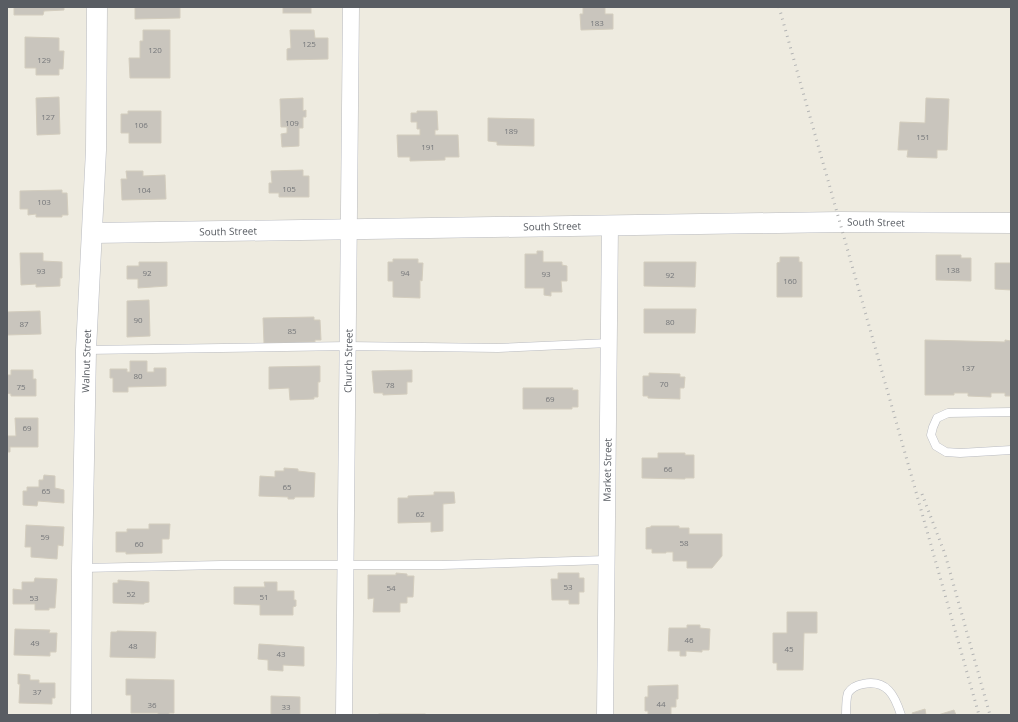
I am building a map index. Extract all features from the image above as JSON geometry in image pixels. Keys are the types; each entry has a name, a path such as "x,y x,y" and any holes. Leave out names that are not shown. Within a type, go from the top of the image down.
{"street":[{"name":"Walnut Street","path":"81,715 86,350 96,150 97,7"},
{"name":"Church Street","path":"344,715 351,7"},
{"name":"South Street","path":"93,233 840,222 1011,223"},
{"name":"Market Street","path":"605,715 610,225"}],"lane":[{"path":"86,350 348,346 491,348 609,343"},
{"path":"1011,412 948,413 937,418 932,427 931,434 936,446 946,452 1011,450"},
{"path":"82,568 442,565 606,560"},
{"path":"846,715 848,694 856,686 867,683 878,683 889,689 898,704 901,715"}],"building":[{"path":"14,7 64,7 64,10 44,11 43,15 14,15"},
{"path":"135,7 180,7 180,18 135,19"},
{"path":"283,7 311,7 311,13 283,13"},
{"path":"583,7 605,7 605,14 613,14 613,29 581,30 580,14 583,14"},
{"path":"143,30 170,30 170,78 130,78 129,58 140,58 140,41 143,41"},
{"path":"290,30 314,30 315,38 328,38 328,59 287,60 287,49 291,48"},
{"path":"25,37 59,38 59,51 64,51 63,69 59,69 59,75 36,75 36,68 25,68"},
{"path":"59,97 60,134 37,135 36,98"},
{"path":"303,98 303,111 306,110 306,117 303,117 303,128 299,128 299,146 282,147 281,134 287,133 287,127 281,127 280,99"},
{"path":"926,98 949,99 947,150 937,150 937,158 907,157 908,150 898,150 900,122 925,123"},
{"path":"128,111 161,111 161,143 129,143 129,133 121,133 121,114 128,114"},
{"path":"417,111 437,111 438,130 435,130 435,135 458,135 459,157 445,157 445,160 410,161 410,157 398,157 397,135 420,135 420,129 417,129 417,122 411,122 411,113 417,113"},
{"path":"488,118 534,119 534,146 497,145 497,142 488,141"},
{"path":"303,170 303,176 309,176 309,197 279,197 279,193 269,193 269,183 272,183 271,171"},
{"path":"126,171 143,171 143,176 165,175 166,199 122,200 121,179 127,179"},
{"path":"62,190 62,193 67,193 68,215 62,215 62,217 36,217 36,214 28,215 28,209 20,209 20,191"},
{"path":"537,251 543,251 543,262 562,262 562,265 567,266 567,281 561,281 562,292 551,292 551,296 544,295 544,288 525,288 525,254 537,254"},
{"path":"20,253 43,253 43,261 62,262 62,278 60,278 60,286 36,287 36,284 21,285"},
{"path":"936,255 961,255 961,258 971,258 971,281 936,280"},
{"path":"780,257 799,257 799,262 802,262 802,297 777,297 777,263 780,262"},
{"path":"393,259 418,259 418,263 423,263 422,281 420,280 420,298 393,297 393,281 388,281 388,262 393,262"},
{"path":"139,262 167,262 167,286 138,288 138,279 127,279 127,266 139,266"},
{"path":"644,262 696,262 695,287 644,286"},
{"path":"995,263 1011,263 1011,290 995,289"},
{"path":"149,300 150,336 127,337 127,301"},
{"path":"644,309 696,309 695,333 644,333"},
{"path":"40,311 41,334 7,335 7,312"},
{"path":"314,317 314,320 320,320 321,340 315,340 315,342 264,343 263,318"},
{"path":"925,340 1011,341 1011,396 1005,396 1005,393 991,393 991,397 968,396 968,393 954,393 954,395 925,395"},
{"path":"130,361 147,361 147,372 154,372 154,368 166,368 166,386 128,387 128,392 113,392 113,378 110,378 110,369 127,369 127,372 130,372"},
{"path":"320,366 318,397 314,397 314,399 290,400 289,388 269,389 269,367"},
{"path":"11,370 33,370 33,379 36,379 36,396 11,396 11,394 7,393 7,375 11,375"},
{"path":"412,370 412,382 407,382 407,394 383,395 383,393 374,393 372,371"},
{"path":"649,373 680,374 680,377 685,377 684,388 680,388 680,399 648,398 648,396 643,396 643,376 649,376"},
{"path":"523,388 573,388 572,390 578,390 578,407 572,407 572,409 523,409"},
{"path":"15,418 38,418 38,447 10,447 10,452 7,452 7,436 16,436"},
{"path":"658,453 685,453 685,455 694,455 694,478 642,478 642,458 658,458"},
{"path":"284,468 298,469 298,471 315,473 314,497 295,497 294,499 288,499 288,497 259,496 260,476 275,477 275,471 284,471"},
{"path":"44,475 55,476 55,488 64,490 64,503 38,501 37,506 23,505 23,491 27,491 27,487 39,487 39,480 43,480"},
{"path":"434,492 454,492 455,503 443,504 443,531 431,532 431,522 398,523 398,498 434,495"},
{"path":"149,524 170,524 169,539 162,539 162,553 126,554 126,552 116,552 116,532 127,532 127,529 149,529"},
{"path":"26,525 64,527 63,546 58,545 57,559 31,557 31,547 25,547"},
{"path":"651,526 679,526 679,528 689,528 689,534 722,534 722,556 712,568 687,568 687,561 673,561 673,552 652,553 652,549 646,549 646,528"},
{"path":"396,573 414,576 413,597 407,597 407,603 400,603 400,612 373,612 374,598 368,599 368,575 396,575"},
{"path":"558,573 579,573 579,578 584,578 584,592 579,592 579,604 569,604 569,600 552,600 551,579 558,579"},
{"path":"35,578 57,579 55,608 49,608 49,610 35,610 35,604 13,604 13,589 22,590 22,582 34,582"},
{"path":"118,580 149,582 149,602 144,604 113,603 113,583 118,583"},
{"path":"264,582 277,582 277,591 294,591 296,606 293,607 293,615 260,615 260,605 234,604 234,587 265,587"},
{"path":"787,612 817,612 817,633 804,633 803,670 777,670 777,663 773,663 773,633 787,633"},
{"path":"687,625 700,625 700,628 710,629 709,650 702,650 702,652 686,651 686,656 680,656 680,651 668,651 669,628 687,628"},
{"path":"15,629 50,630 49,633 57,633 56,652 50,652 50,656 14,655"},
{"path":"111,632 156,632 155,658 110,657"},
{"path":"259,644 304,647 304,666 283,665 283,671 268,670 268,660 258,659"},
{"path":"18,674 30,675 30,680 39,680 39,683 55,683 55,698 52,698 52,704 19,703 20,684 18,684"},
{"path":"126,679 174,680 174,713 169,713 169,715 158,715 158,713 131,713 131,695 126,695"},
{"path":"678,685 678,699 676,699 676,707 671,707 671,715 648,715 648,711 645,711 645,697 648,697 648,686"},
{"path":"271,696 300,697 300,715 271,715"},
{"path":"925,709 926,715 913,715 912,713"},
{"path":"954,710 956,715 938,715"},
{"path":"425,714 425,715 379,715"}],"railway":[{"path":"779,7 979,715"},
{"path":"922,494 945,554 990,715"}]}
